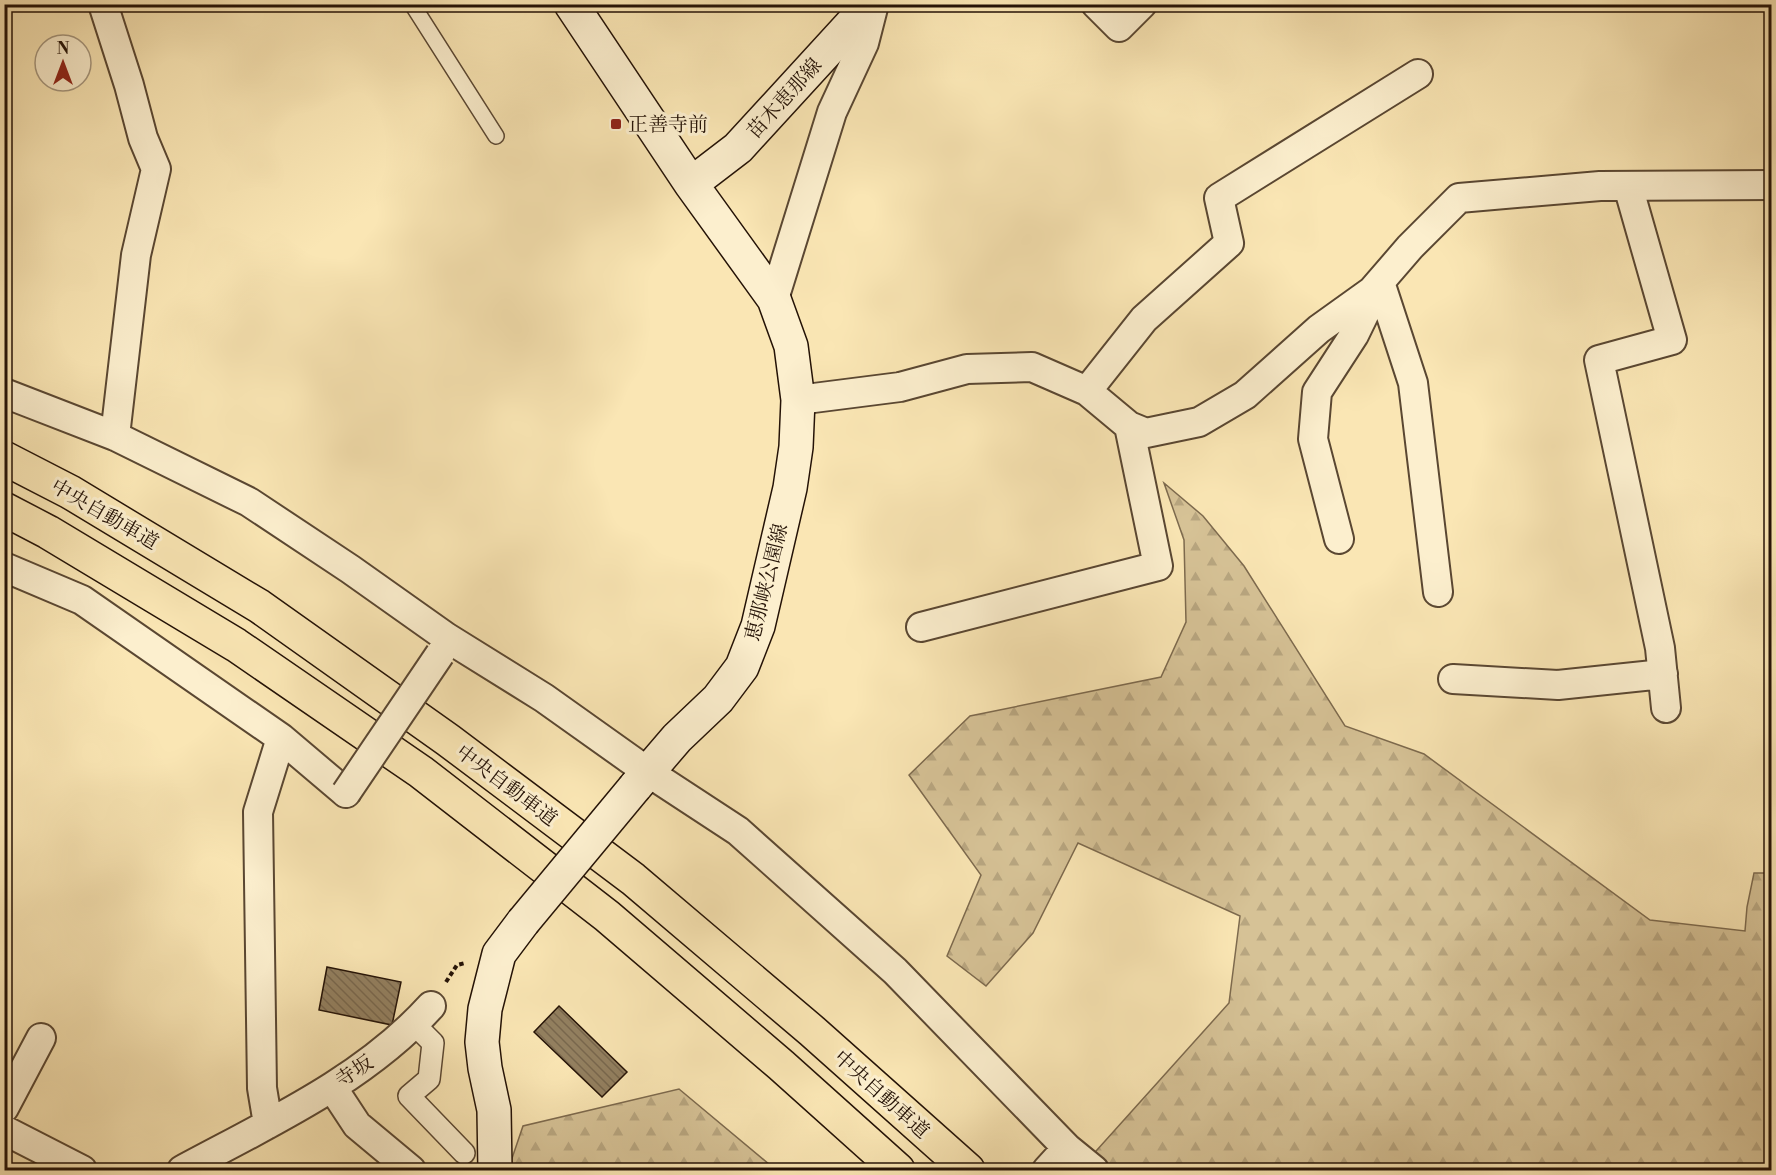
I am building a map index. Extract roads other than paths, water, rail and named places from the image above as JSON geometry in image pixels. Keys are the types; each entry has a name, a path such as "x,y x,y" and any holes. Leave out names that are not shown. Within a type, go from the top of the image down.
{"highway":[{"name":"中央自動車道","path":"4,458 70,492 259,606 448,740 633,879 812,1031 968,1170"},
{"path":"4,509 48,532 237,645 421,772 607,916 781,1065 898,1170"}],"main road":[{"name":"恵那峡公園線","path":"495,1170 494,1110 482,1042 485,1009 500,954 523,922 641,779 677,738 718,699 742,667 758,626 796,447 798,400 791,346 774,299 691,184 571,4"},
{"name":"苗木恵那線","path":"691,184 738,148 872,4"}],"street":[{"path":"103,4 143,138 156,169 136,255 115,436"},
{"path":"774,299 832,112 864,43 872,4"},
{"path":"1096,4 1119,27 1142,4"},
{"path":"1087,391 1144,319 1229,243 1219,198 1418,74"},
{"path":"798,400 900,387 967,369 1032,367 1087,391 1129,426 1146,433 1199,422 1245,395 1319,329 1372,291 1410,247 1459,198 1600,186 1772,185"},
{"path":"1628,186 1672,340 1599,360 1660,648 1666,708"},
{"path":"1339,539 1313,440 1317,392 1354,335 1380,282"},
{"path":"1380,282 1413,383 1438,592"},
{"path":"4,393 115,436 249,502 350,569 443,645 544,698 641,779 738,831 895,971 1067,1148 1094,1170"},
{"path":"921,627 1158,566 1129,426"},
{"path":"4,567 82,600 281,738 346,793 443,645"},
{"path":"1453,679 1558,685 1663,674"},
{"path":"268,1124 262,1088 258,812 281,738"},
{"path":"423,1015 432,1043 429,1079 409,1096 464,1153"},
{"name":"寺坂","path":"182,1170 332,1087 378,1055 423,1015"},
{"path":"4,1108 41,1038"},
{"path":"332,1087 357,1125 411,1170"},
{"path":"4,1130 82,1170"},
{"path":"1047,1170 1067,1148"}],"lane":[{"path":"412,4 496,136"}],"place":[{"name":"正善寺前","path":"616,124"}]}
